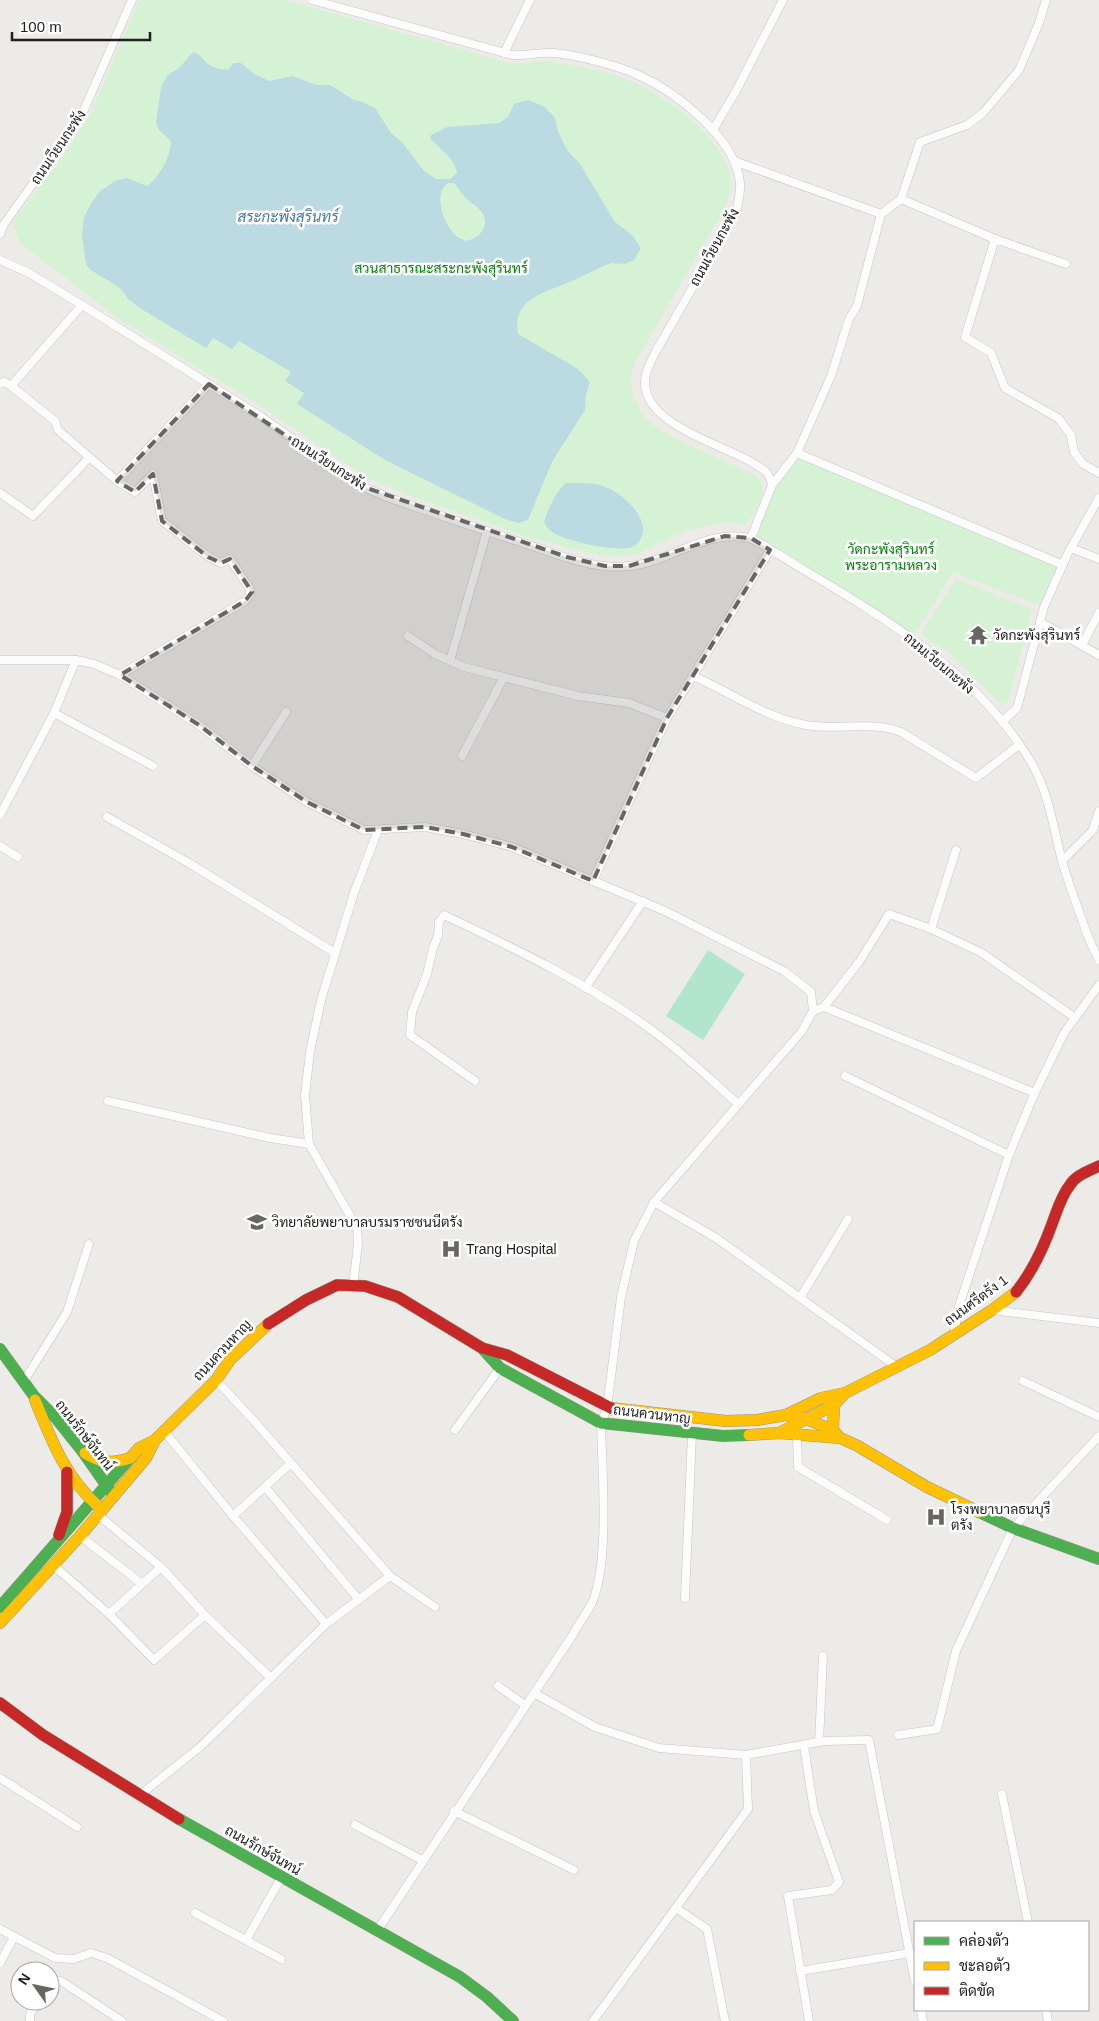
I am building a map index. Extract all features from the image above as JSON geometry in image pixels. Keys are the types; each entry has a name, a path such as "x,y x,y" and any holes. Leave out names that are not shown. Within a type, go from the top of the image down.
{"main road":[{"name":"ถนนศรีตรัง 1","path":"786,1416 821,1398 845,1393 930,1350 992,1310 1016,1292 1030,1274 1041,1253 1062,1199 1070,1184 1079,1176 1099,1166"},
{"name":"ถนนควนหาญ","path":"110,1490 146,1458 155,1440 216,1380 230,1360 267,1325 306,1300 337,1285 365,1286 398,1298 482,1348 507,1355 607,1408 726,1421 757,1420 786,1416 806,1419 837,1434 927,1487 1013,1528 1099,1559"},
{"name":"ถนนควนหาญ","path":"482,1348 500,1368 601,1423 723,1436 779,1433 797,1435 837,1434"},
{"path":"0,1349 34,1396"},
{"name":"ถนนศรีตรัง 1","path":"779,1433 834,1405 845,1393"},
{"name":"ถนนรักษ์จันทน์","path":"34,1396 55,1417 110,1490"},
{"name":"ถนนรักษ์จันทน์","path":"34,1396 67,1472 97,1508"},
{"path":"834,1405 832,1423 837,1434"},
{"name":"ถนนควนหาญ","path":"97,1508 139,1448 155,1440"},
{"path":"83,1452 95,1460 107,1464 131,1458"},
{"path":"51,1550 62,1530 67,1512 67,1472"},
{"path":"0,1623 80,1536 97,1508"},
{"path":"0,1607 51,1550 97,1508"},
{"name":"ถนนรักษ์จันทน์","path":"0,1703 43,1735 140,1795 281,1878 460,1977 487,1997 513,2021"}],"street":[{"name":"ถนนเวียนกะพัง","path":"0,234 4,224 56,153 83,112 132,0"},
{"name":"ถนนเวียนกะพัง","path":"312,0 504,53 524,56 554,53 609,65 636,74 664,90 700,116 720,137 734,161 740,183 737,210 655,353 646,375 647,395 659,413 680,427 767,472 772,485"},
{"path":"504,53 530,0"},
{"path":"713,130 736,91 782,0"},
{"path":"751,538 772,485 797,453 831,376 849,319 857,306 881,214 901,199 920,142 967,125 983,113 1000,90 1011,82 1019,70 1046,0"},
{"path":"734,161 881,214"},
{"path":"901,199 995,239 1066,264"},
{"path":"995,239 965,337 991,353 1005,388 1058,418 1071,435 1074,452 1084,464 1099,473"},
{"name":"ถนนเวียนกะพัง","path":"0,260 29,273 210,384 361,486 419,509 567,557 605,566 629,566 649,562 690,546 725,536 751,538 842,592 912,639 962,679 1002,722 1031,762 1046,792 1062,861 1098,957"},
{"path":"10,386 82,305"},
{"path":"0,383 4,382 10,386 55,421 58,430 89,458 117,481 135,492 153,474 162,521 208,557 221,563 230,559 250,589 250,595 245,601 120,675"},
{"path":"117,481 210,384"},
{"path":"797,453 1063,565"},
{"path":"0,493 33,516 89,458"},
{"path":"1002,722 1017,708 1040,622 1071,548 1099,498"},
{"path":"450,661 487,531"},
{"path":"1071,548 1099,559"},
{"path":"593,881 667,718 770,550"},
{"path":"1082,645 1099,613"},
{"path":"1040,622 1099,655"},
{"path":"408,636 435,654 450,661 578,696 629,704 667,718"},
{"path":"0,660 76,660 94,664 120,675 199,725 252,766 307,802 364,830 425,827 463,834 512,847 665,911 784,971 811,992 813,1011 802,1031 737,1103 654,1202 634,1241 621,1297 607,1408 601,1423 603,1532 599,1576 592,1602 377,1931"},
{"path":"0,815 54,713 76,660"},
{"path":"693,676 749,704 795,723 809,726 876,726 891,728 902,732 976,778 1019,745"},
{"path":"462,756 504,677"},
{"path":"252,766 286,712"},
{"path":"54,713 153,766"},
{"path":"1062,861 1093,830 1099,811"},
{"path":"107,817 197,868 335,953"},
{"path":"353,1286 358,1244 357,1228 309,1144 306,1095 310,1052 321,1000 354,893 378,830"},
{"path":"0,846 18,857"},
{"path":"931,929 956,850"},
{"path":"585,988 643,901"},
{"path":"813,1011 824,1007 859,962 889,914 931,929 982,954 1074,1017"},
{"path":"475,1081 410,1035 412,1012 427,974 438,936 439,922 444,915 530,956 654,1032 737,1103"},
{"path":"954,1334 959,1306 1009,1155 1035,1093 1064,1033 1099,985"},
{"path":"824,1007 1035,1093"},
{"path":"844,1076 1009,1155"},
{"path":"108,1101 270,1138 309,1144"},
{"path":"654,1202 716,1238 896,1367"},
{"path":"800,1298 848,1219"},
{"path":"24,1381 67,1312 89,1244"},
{"path":"992,1310 1099,1323"},
{"path":"455,1430 500,1368"},
{"path":"216,1380 390,1576 435,1607"},
{"path":"1023,1381 1099,1417"},
{"path":"164,1431 233,1516 326,1624"},
{"path":"685,1598 692,1434"},
{"path":"797,1435 798,1467 887,1520"},
{"path":"898,1735 937,1729 956,1651 1013,1528 1099,1436"},
{"path":"233,1516 266,1488 291,1463"},
{"path":"266,1488 359,1600"},
{"path":"97,1508 161,1567 205,1615 271,1678"},
{"path":"80,1536 141,1583"},
{"path":"54,1566 109,1614 154,1660 205,1615"},
{"path":"109,1614 141,1583 161,1567"},
{"path":"140,1795 200,1747 326,1624 390,1576"},
{"path":"819,1742 823,1656"},
{"path":"498,1686 525,1705"},
{"path":"534,1693 595,1727 659,1748 746,1755 819,1742 868,1740 914,1976"},
{"path":"804,1746 814,1811 839,1882 832,1890 788,1896 809,2021"},
{"path":"593,2021 748,1809 746,1755"},
{"path":"0,1778 77,1827"},
{"path":"1002,1794 1028,1921"},
{"path":"454,1811 574,1870"},
{"path":"355,1825 422,1860"},
{"path":"246,1940 281,1878"},
{"path":"676,1908 707,1930 725,2021"},
{"path":"195,1913 281,1960"},
{"path":"0,1929 55,1958 74,1959 91,1953 107,1958 223,2021"},
{"path":"0,1963 14,1938"},
{"path":"800,1971 910,1953"},
{"path":"60,1981 122,2021"}],"highlighted area":[{"path":"209,384 361,486 567,557 605,566 629,566 725,536 751,538 770,550 667,718 593,881 512,847 463,834 425,827 364,830 307,802 252,766 199,725 120,675 245,601 252,592 230,559 221,563 208,557 162,521 153,474 135,492 117,481"}],"green space":[{"name":"สวนสาธารณะสระกะพังสุรินทร์","path":"139,0 286,0 510,63 560,63 616,76 648,90 693,121 717,148 726,163 731,179 730,192 726,206 637,359 631,375 631,383 639,407 650,422 689,445 747,471 759,480 762,486 761,498 756,510 745,525 725,522 686,531 636,555 616,556 593,554 524,536 410,496 366,478 265,409 119,319 20,243 12,222 60,161 90,115"},
{"name":"วัดกะพังสุรินทร์ พระอารามหลวง","path":"797,453 1063,565 1044,607 953,572 912,639 751,538 772,485"},
{"path":"956,579 1032,609 1008,703 1002,704 949,653 923,636 923,629"},
{"path":"708,950 745,974 703,1040 666,1016"}],"water":[{"name":"สระกะพังสุรินทร์","path":"193,52 200,55 209,65 220,69 228,70 234,63 241,63 253,73 269,81 292,76 317,85 330,85 354,100 375,108 391,133 402,142 424,171 436,179 450,179 457,173 450,158 430,139 431,135 447,127 499,123 508,117 514,104 528,100 545,107 555,118 558,131 567,150 580,164 615,222 633,236 641,248 634,260 624,264 611,263 542,293 525,304 520,312 517,322 518,334 578,369 590,382 586,395 585,410 552,462 528,520 518,523 505,519 385,460 297,404 304,393 285,381 291,372 239,341 232,349 213,338 206,348 143,310 128,299 123,291 86,265 82,235 84,217 100,191 115,181 126,178 147,186 160,172 167,160 171,141 159,130 156,123 161,87 167,76 180,67","holes":["448,183 454,183 466,198 479,209 485,219 485,224 480,233 466,241 456,236 451,230 441,209 440,201 443,188"]},
{"path":"566,483 598,485 608,488 623,497 637,512 641,520 642,537 636,545 630,548 594,546 567,539 550,530 544,522 553,501"}],"traffic: fast":[{"path":"482,1348 500,1368 601,1423 723,1436 749,1435"},
{"path":"0,1349 34,1396 55,1417 83,1452 111,1492"},
{"path":"0,1607 130,1458"},
{"path":"979,1512 1013,1528 1099,1559"},
{"path":"179,1819 460,1977 487,1997 513,2021"}],"traffic: slow":[{"path":"786,1415 821,1398 845,1393 930,1350 992,1310 1016,1292"},
{"path":"130,1458 139,1448 155,1440 216,1380 230,1360 268,1324"},
{"path":"779,1433 834,1405 845,1393"},
{"path":"35,1400 60,1457 76,1482 97,1505"},
{"path":"833,1430 834,1405"},
{"path":"611,1408 726,1421 757,1420 786,1415 806,1419 833,1430 840,1438"},
{"path":"749,1435 779,1433 840,1438 856,1445 927,1487 979,1512"},
{"path":"0,1623 80,1536 146,1458 155,1440"},
{"path":"85,1453 107,1462 130,1458"}],"traffic: jam":[{"path":"1016,1292 1037,1260 1067,1189 1079,1176 1099,1166"},
{"path":"268,1324 306,1300 337,1285 365,1286 398,1297 482,1348 507,1355 611,1408"},
{"path":"59,1535 67,1512 67,1472"},
{"path":"0,1703 43,1735 179,1819"}],"place":[{"name":"วัดกะพังสุรินทร์","path":"978,635"},
{"name":"วิทยาลัยพยาบาลบรมราชชนนีตรัง","path":"257,1222"},
{"name":"Trang Hospital","path":"451,1249"},
{"name":"โรงพยาบาลธนบุรี ตรัง","path":"936,1517"}]}
